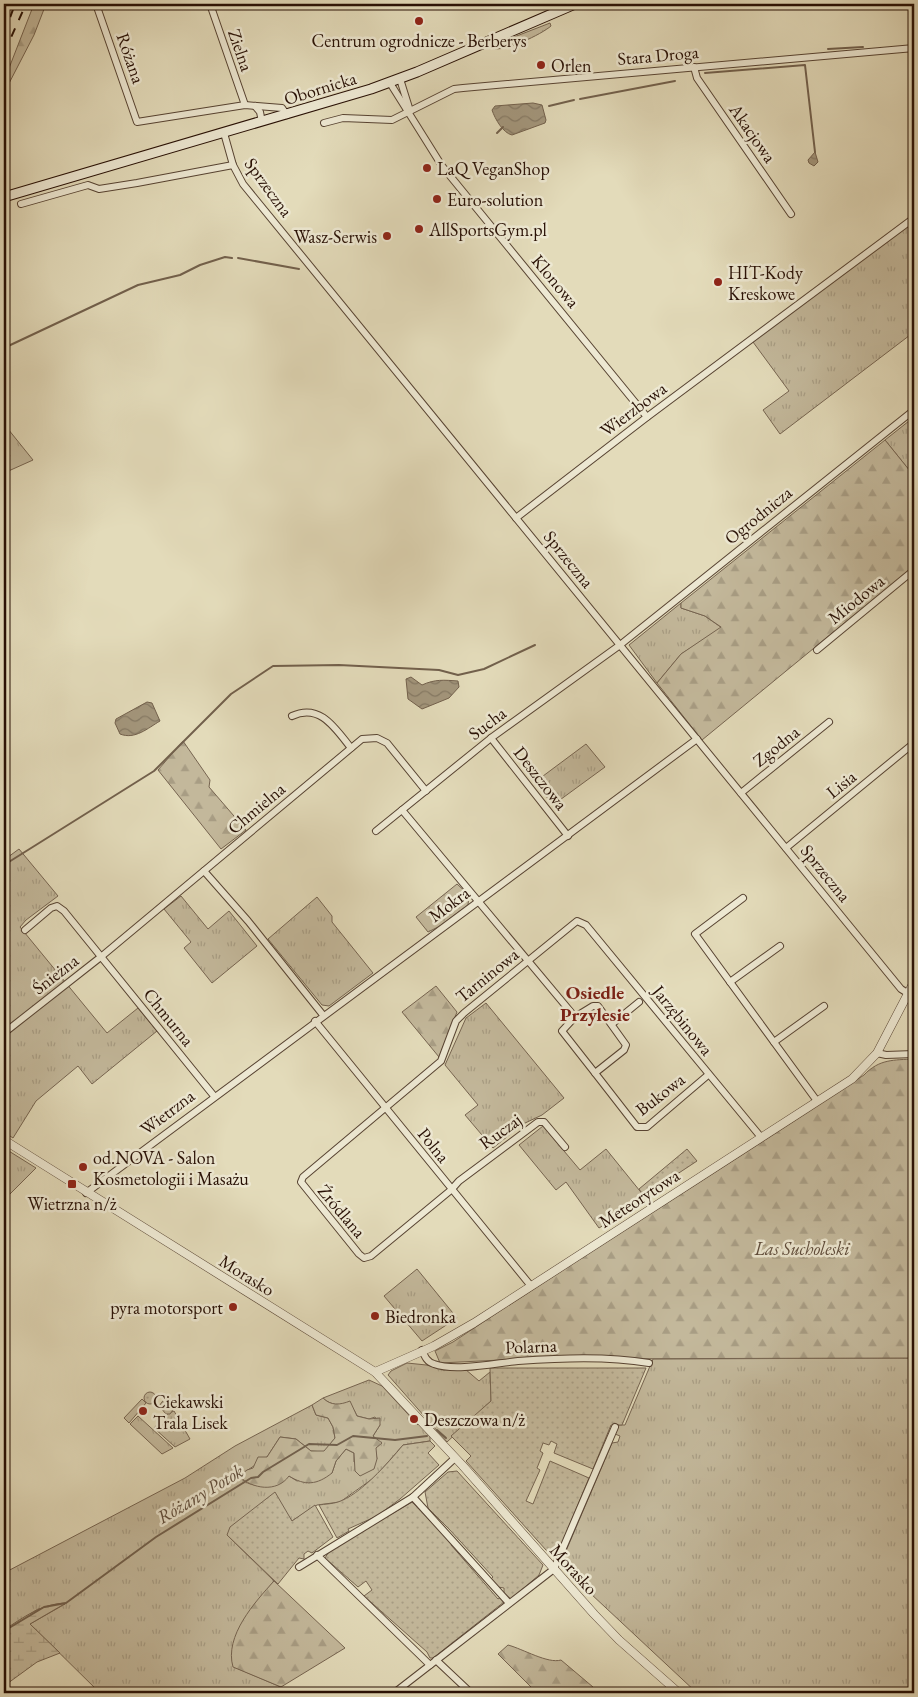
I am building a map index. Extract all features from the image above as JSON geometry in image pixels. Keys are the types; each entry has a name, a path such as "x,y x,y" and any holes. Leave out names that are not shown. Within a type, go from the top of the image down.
{"main road":[{"name":"Obornicka","path":"4,197 287,115 390,83 575,4"}],"street":[{"name":"Różana","path":"96,4 138,122 244,106"},
{"name":"Zielna","path":"210,4 244,106"},
{"name":"Stara Droga","path":"410,112 454,89 914,48"},
{"name":"Akacjowa","path":"694,67 697,78 791,214"},
{"path":"400,79 410,112"},
{"path":"390,83 410,112"},
{"path":"244,106 282,108 287,115"},
{"path":"255,106 260,112 262,122"},
{"path":"324,123 342,118 383,121 410,112"},
{"name":"Klonowa","path":"410,112 429,148 442,166 648,416"},
{"name":"Sprzeczna","path":"224,133 232,165 244,184 901,990 909,994"},
{"path":"21,204 88,185 99,189 232,165"},
{"name":"Wierzbowa","path":"516,518 648,416 914,218"},
{"name":"Ogrodnicza","path":"620,644 914,410"},
{"name":"Miodowa","path":"817,650 914,570"},
{"name":"Sucha","path":"376,831 491,738 620,644"},
{"path":"292,716 300,712 316,712 330,721 351,748"},
{"name":"Zgodna","path":"741,793 829,722"},
{"name":"Chmielna","path":"102,956 362,739 377,738 387,743 426,791"},
{"name":"Deszczowa","path":"491,738 568,836"},
{"name":"Mokra","path":"216,1094 697,739"},
{"name":"Lisia","path":"786,848 914,743"},
{"path":"402,810 575,1017"},
{"path":"204,871 248,921 323,1015"},
{"path":"743,898 695,934 816,1100"},
{"name":"Chmurna","path":"25,930 51,908 57,906 64,911 216,1094"},
{"name":"Tarninowa","path":"385,1108 441,1061 456,1021 464,1013 577,921 583,922"},
{"name":"Jarzębinowa","path":"583,922 760,1136"},
{"path":"730,982 780,946"},
{"name":"Śnieżna","path":"4,1033 102,956"},
{"name":"Meteorytowa","path":"375,1372 474,1323 760,1136 857,1075 877,1053 914,982"},
{"path":"612,1024 639,1002"},
{"path":"598,1006 612,1024 626,1045 624,1050 595,1073 562,1031 575,1017 586,1009 598,1006"},
{"path":"774,1042 824,1006"},
{"name":"Polna","path":"316,1021 451,1190 531,1286"},
{"path":"877,1053 886,1055 914,1054"},
{"name":"Bukowa","path":"595,1073 625,1113 641,1129 647,1127 708,1075"},
{"name":"Wietrzna","path":"86,1192 216,1094"},
{"name":"Źródlana","path":"385,1108 303,1177 300,1182 304,1189 364,1258 371,1256 451,1190"},
{"name":"Ruczaj","path":"451,1190 459,1181 493,1154 538,1122 544,1122 565,1147"},
{"name":"Morasko","path":"4,1140 375,1372 619,1640 679,1693"},
{"name":"Polarna","path":"422,1350 428,1360 434,1364 448,1366 522,1361 602,1359 649,1363"},
{"path":"394,1693 554,1569 615,1427"},
{"path":"299,1567 413,1497 455,1458"},
{"path":"413,1497 509,1603"},
{"path":"317,1555 430,1664"},
{"path":"436,1660 471,1693"}],"green space":[{"path":"34,4 46,4 34,35 4,93 4,81"},
{"path":"550,23 551,26 522,42 505,48 493,48 496,44"},
{"path":"914,222 914,332 780,434 763,410 789,391 753,342"},
{"path":"914,417 914,476 885,440"},
{"path":"4,424 33,460 4,473"},
{"path":"885,440 914,476 914,566 702,740 657,683 681,654 721,627 705,616 681,608 681,603"},
{"path":"681,603 681,608 705,616 722,628 681,654 657,683 629,645"},
{"path":"183,741 210,780 209,787 246,830 221,849 158,770"},
{"path":"586,744 605,767 553,805 535,782"},
{"path":"19,849 58,896 26,920 20,927 107,1033 138,1008 157,1031 92,1084 78,1066 36,1101 13,1138 4,1132 4,860"},
{"path":"457,884 469,895 468,905 440,926 428,932 416,917"},
{"path":"181,896 208,929 229,911 257,946 212,983 184,948 191,942 164,909"},
{"path":"317,897 332,916 332,922 373,973 329,1006 322,1005 268,939"},
{"path":"436,986 457,1012 439,1057 402,1012"},
{"path":"486,1003 564,1098 542,1115 523,1124 493,1148 465,1115 478,1105 445,1065 466,1018"},
{"name":"Las Sucholeski","path":"914,1059 914,1358 521,1359 440,1363 435,1351 453,1342 813,1109 875,1066 887,1061"},
{"path":"543,1126 580,1170 606,1149 644,1196 642,1201 599,1228 566,1182 556,1190 519,1145"},
{"path":"4,1148 36,1168 4,1200"},
{"path":"687,1149 697,1161 644,1196 639,1189"},
{"path":"417,1269 457,1318 422,1341 384,1296"},
{"path":"914,1358 914,1693 697,1693 560,1565 612,1443 618,1442 620,1436 615,1434 619,1425 625,1425 653,1359"},
{"path":"407,1363 465,1369 479,1381 490,1372 491,1401 447,1442 388,1375 391,1371"},
{"path":"490,1368 646,1368 622,1425 611,1425 593,1469 554,1453 557,1444 551,1441 549,1445 543,1443 540,1451 543,1453 537,1468 540,1470 526,1501 533,1504 550,1461 589,1478 555,1560 466,1461 471,1456 451,1436 491,1401"},
{"path":"369,1380 382,1386 418,1425 419,1423 430,1435 430,1441 403,1445 375,1477 340,1502 317,1505 292,1521 227,1535 274,1581 265,1592 234,1667 281,1687 270,1693 100,1693 30,1624 65,1604 38,1609 4,1630 4,1573 185,1478 235,1446 312,1405 316,1415 328,1418 333,1427 335,1438 324,1452 311,1451 296,1439 280,1437 267,1457 239,1476 244,1481 250,1484 263,1485 289,1476 297,1481 332,1473 336,1461 346,1449 354,1453 354,1462 377,1459 373,1436 380,1425 375,1417 369,1419 357,1416 354,1410 329,1403 323,1398"},
{"path":"148,1392 152,1392 156,1398 152,1404 148,1404 144,1400 144,1396"},
{"path":"165,1398 173,1410 170,1414 166,1414 159,1406"},
{"path":"323,1398 336,1404 350,1401 357,1416 369,1419 380,1418 380,1425 373,1436 382,1443 376,1448 377,1459 374,1469 360,1476 355,1471 354,1453 346,1449 336,1461 332,1473 316,1482 306,1483 289,1476 278,1485 264,1487 251,1484 239,1476 253,1468 258,1457 267,1457 280,1437 296,1439 311,1451 324,1451 335,1438 333,1427 328,1418 316,1415 312,1405"},
{"path":"142,1399 146,1403 129,1423 124,1418"},
{"path":"174,1411 190,1439 175,1447 154,1428 167,1414"},
{"path":"138,1416 173,1448 162,1454 130,1424"},
{"path":"430,1441 435,1446 428,1453 439,1465 377,1516 348,1529 349,1531 337,1538 319,1505 338,1502 355,1493 390,1461 403,1445"},
{"path":"457,1471 543,1565 539,1575 511,1599 504,1593 504,1588 498,1587 491,1579 493,1577 428,1508 425,1492 448,1472"},
{"path":"275,1492 292,1521 315,1505 333,1537 312,1553 308,1551 304,1554 304,1559 299,1558 278,1584 227,1535 230,1527"},
{"path":"412,1502 452,1543 451,1545 498,1599 501,1597 504,1602 433,1658 430,1658 427,1652 364,1596 372,1590 366,1581 358,1587 325,1558 330,1550"},
{"path":"274,1581 345,1648 281,1687 233,1667 231,1655 233,1643 243,1620"},
{"path":"66,1603 30,1624 60,1653 37,1662 4,1686 4,1630 41,1609"},
{"path":"508,1645 549,1660 561,1660 593,1687 594,1693 537,1693 498,1654"}],"water":[{"path":"533,103 542,105 545,123 512,135 503,129 492,110 495,106"},
{"path":"815,152 818,162 814,166 808,160"},
{"path":"411,677 422,685 444,680 458,681 459,687 449,698 422,709 408,699 406,679"},
{"path":"147,702 152,703 160,721 136,734 120,734 115,723 116,719"}],"waterway":[{"path":"828,49 863,47"},
{"path":"705,73 805,65 815,152"},
{"path":"580,99 675,81"},
{"path":"549,106 574,100"},
{"path":"497,133 503,127"},
{"path":"4,348 138,285 180,275 200,265 225,257 232,258"},
{"path":"238,258 299,269"},
{"path":"4,865 154,771 231,694 273,666 339,665 439,670 458,675 484,669 535,645"},
{"name":"Różany Potok","path":"437,1430 446,1438"},
{"name":"Różany Potok","path":"4,1631 44,1607 66,1603 156,1537 251,1478 258,1477 309,1444 337,1445 353,1436 395,1440 427,1436"}],"railway":[{"path":"4,34 15,4"},
{"path":"4,53 26,4"}],"place":[{"name":"Centrum ogrodnicze - Berberys","path":"419,21"},
{"name":"Orlen","path":"541,65"},
{"name":"LaQ VeganShop","path":"427,168"},
{"name":"Euro-solution","path":"437,199"},
{"name":"AllSportsGym.pl","path":"419,229"},
{"name":"Wasz-Serwis","path":"387,236"},
{"name":"HIT-Kody Kreskowe","path":"718,282"},
{"name":"od.NOVA - Salon Kosmetologii i Masażu","path":"83,1167"},
{"name":"Wietrzna n/ż","path":"72,1184"},
{"name":"pyra motorsport","path":"233,1307"},
{"name":"Biedronka","path":"375,1316"},
{"name":"Ciekawski Trala Lisek","path":"143,1411"},
{"name":"Deszczowa n/ż","path":"414,1419"}],"district":[{"name":"Osiedle Przylesie","path":"595,1003"}]}
